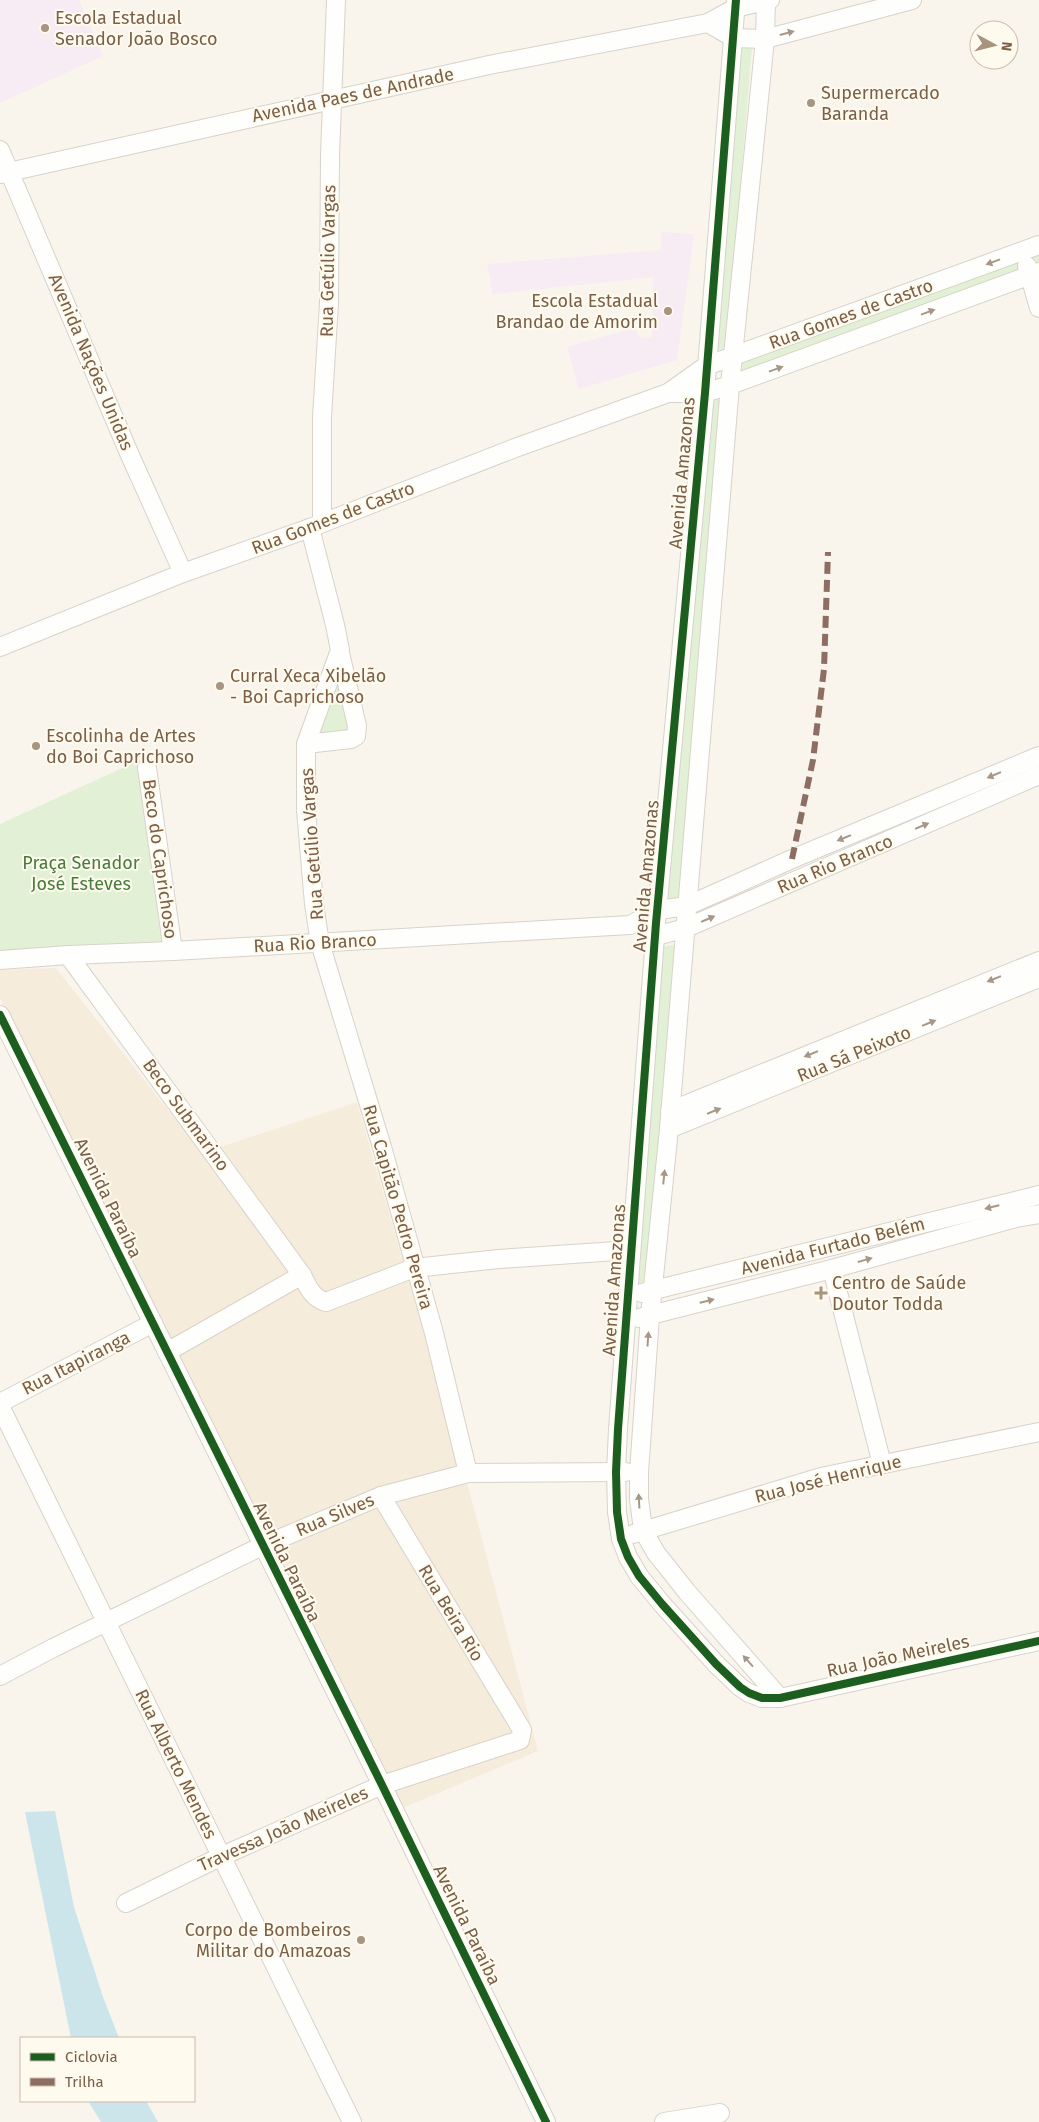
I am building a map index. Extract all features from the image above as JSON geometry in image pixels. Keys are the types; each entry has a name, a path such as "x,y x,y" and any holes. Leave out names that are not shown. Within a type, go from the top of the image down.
{"street":[{"name":"Rua Getúlio Vargas","path":"306,744 351,739 356,736 357,726 316,525 329,303 330,155 336,0"},
{"name":"Avenida Paes de Andrade","path":"4,172 489,65 708,24 736,4 768,0"},
{"path":"768,0 730,385 669,1130 652,1291 639,1472 639,1499 643,1530 656,1553 687,1592 780,1698"},
{"path":"708,24 734,38 765,39 912,0"},
{"name":"Avenida Amazonas","path":"736,4 705,393 658,910 627,1296 616,1472 617,1512 621,1539 628,1557 639,1576 716,1664 740,1687 762,1698"},
{"name":"Avenida Nações Unidas","path":"0,150 4,172 183,573"},
{"name":"Rua Gomes de Castro","path":"1,645 183,573 316,525 515,448 668,393 706,366 1039,246"},
{"path":"1022,252 1035,273 1039,308"},
{"name":"Rua Gomes de Castro","path":"668,393 705,393 730,385 1035,273"},
{"name":"Rua Getúlio Vargas","path":"320,943 314,904 306,810 306,744 340,650"},
{"name":"Rua Rio Branco","path":"0,960 630,925 658,910 687,906 792,859 1039,756"},
{"name":"Beco do Caprichoso","path":"147,768 173,951"},
{"name":"Rua Rio Branco","path":"630,925 656,936 686,928 1039,775"},
{"name":"Rua Capitão Pedro Pereira","path":"320,943 382,1147 414,1268 443,1366 468,1473"},
{"name":"Beco Submarino","path":"68,955 302,1275 313,1295 326,1302 414,1268 499,1259 631,1250"},
{"name":"Rua Sá Peixoto","path":"670,1110 1039,961"},
{"name":"Rua Sá Peixoto","path":"669,1130 1039,978"},
{"name":"Avenida Paraíba","path":"0,1015 262,1546 382,1784 546,2122"},
{"name":"Avenida Furtado Belém","path":"626,1320 650,1316 832,1269 1015,1210 1039,1195"},
{"name":"Avenida Furtado Belém","path":"627,1296 1015,1210 1039,1214"},
{"path":"832,1269 882,1464"},
{"path":"167,1352 302,1275"},
{"name":"Rua Itapiranga","path":"0,1402 153,1323"},
{"name":"Rua Alberto Mendes","path":"0,1406 220,1857 352,2122"},
{"name":"Rua José Henrique","path":"621,1539 643,1530 792,1485 882,1464 1039,1432"},
{"name":"Rua Silves","path":"0,1676 262,1546 381,1496 468,1473 639,1472"},
{"name":"Rua Beira Rio","path":"381,1496 522,1730"},
{"name":"Rua João Meireles","path":"762,1698 780,1698 1039,1641"},
{"name":"Travessa João Meireles","path":"126,1903 220,1857 382,1784 520,1740 522,1730"},
{"path":"664,2122 720,2113"}],"shaded area":[{"name":"Escola Estadual Senador João Bosco","path":"0,0 79,0 103,56 0,103"},
{"name":"Escola Estadual Brandao de Amorim","path":"662,232 694,234 677,360 579,389 567,347 634,328 641,338 652,337 653,277 493,294 487,264 661,250"},
{"path":"56,968 202,1153 357,1102 468,1486 538,1751 398,1810 160,1344 0,998 0,970"}],"green space":[{"path":"740,47 752,47 727,350 714,349"},
{"path":"1039,247 1039,269 731,384 734,359"},
{"path":"711,399 724,400 680,899 666,900"},
{"path":"342,662 358,734 309,741"},
{"name":"Praça Senador José Esteves","path":"144,758 161,888 173,946 0,959 0,824"},
{"path":"677,944 649,1281 634,1284 662,947"}],"water":[{"path":"55,1811 74,1907 103,1997 119,2037 71,2037 25,1812"},
{"path":"89,2102 147,2102 158,2122 101,2122"}],"marked path":[{"path":"792,859 813,760 824,669 828,552"}],"cycle path":[{"path":"736,0 705,393 656,923 618,1429 617,1512 621,1539 628,1557 639,1576 662,1604 716,1664 740,1687 762,1698 780,1698 1039,1641"},
{"path":"0,1015 382,1785 546,2122"}],"place":[{"name":"Escola Estadual Senador João Bosco","path":"45,28"},
{"name":"Supermercado Baranda","path":"811,103"},
{"name":"Escola Estadual Brandao de Amorim","path":"668,311"},
{"name":"Curral Xeca Xibelão - Boi Caprichoso","path":"220,686"},
{"name":"Escolinha de Artes do Boi Caprichoso","path":"36,746"},
{"name":"Centro de Saúde Doutor Todda","path":"821,1293"},
{"name":"Corpo de Bombeiros Militar do Amazoas","path":"361,1940"}]}
